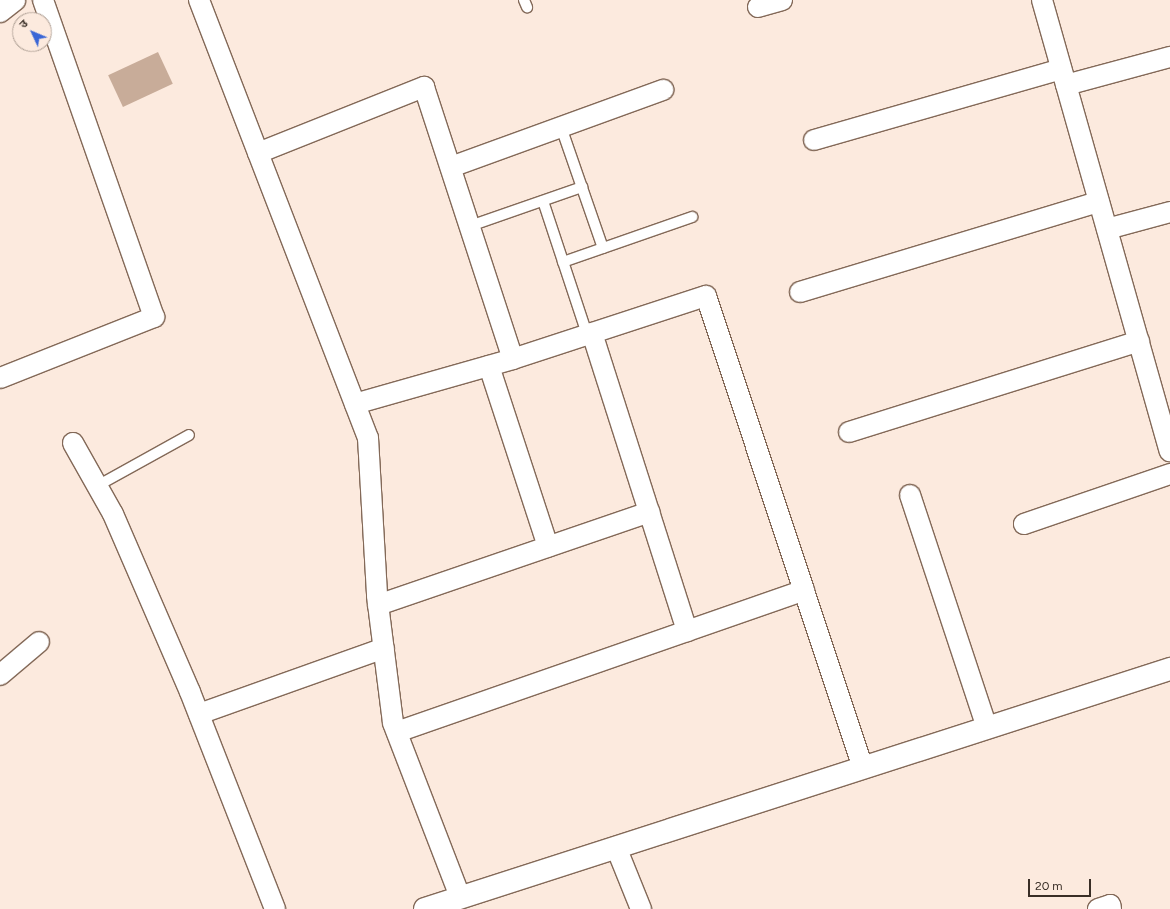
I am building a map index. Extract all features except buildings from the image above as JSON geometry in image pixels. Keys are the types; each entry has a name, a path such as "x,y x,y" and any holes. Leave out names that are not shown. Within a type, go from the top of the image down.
{"street":[{"path":"0,11 14,0"},
{"path":"1,374 154,317 43,0"},
{"path":"199,0 368,438 378,605 396,732 460,898"},
{"path":"758,7 782,0"},
{"path":"1042,0 1170,451"},
{"path":"814,140 1064,77 1170,57"},
{"path":"258,153 424,87 513,359"},
{"path":"451,167 663,90"},
{"path":"800,292 1099,202"},
{"path":"1107,229 1170,212"},
{"path":"355,404 513,359 706,296 863,768"},
{"path":"589,334 649,512 687,631"},
{"path":"849,432 1139,341"},
{"path":"489,366 548,547"},
{"path":"73,443 113,514 198,714 275,909"},
{"path":"1024,524 1170,474"},
{"path":"910,495 987,728"},
{"path":"378,605 649,512"},
{"path":"396,732 804,590"},
{"path":"0,675 39,642"},
{"path":"198,714 384,648"},
{"path":"425,909 1170,669"},
{"path":"616,847 641,909"},
{"path":"1098,909 1110,905 1111,909"}],"lane":[{"path":"561,127 603,248"},
{"path":"470,226 582,187"},
{"path":"543,201 589,334"},
{"path":"563,262 692,217"},
{"path":"97,486 189,435"}]}
